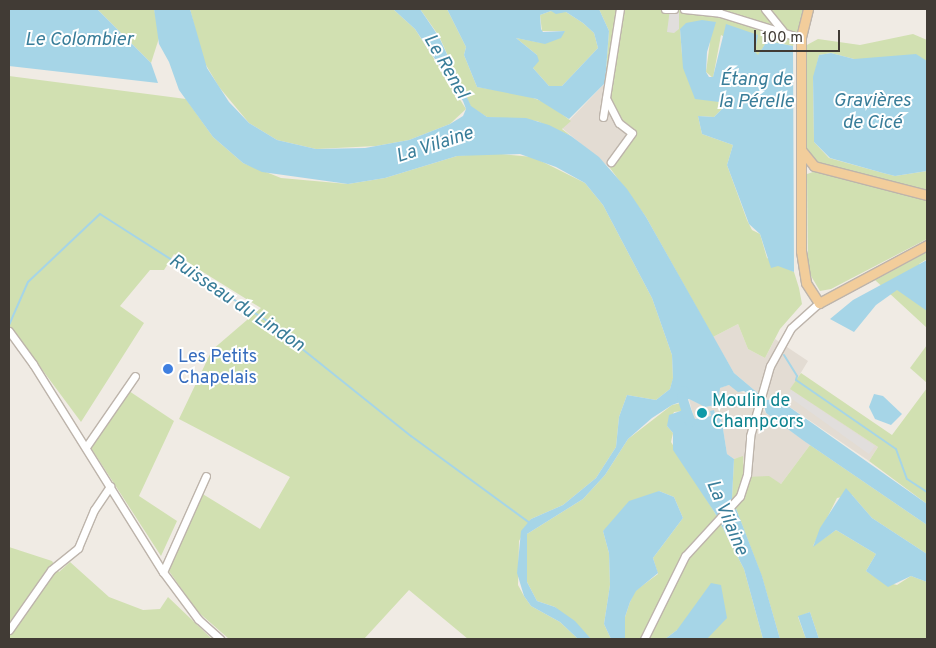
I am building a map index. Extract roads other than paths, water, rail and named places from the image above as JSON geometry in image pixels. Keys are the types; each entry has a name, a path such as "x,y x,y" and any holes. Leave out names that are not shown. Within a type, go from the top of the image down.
{"main road":[{"path":"808,9 801,38 802,265 806,283 819,303 927,245"},
{"path":"802,151 814,166 927,196"},
{"path":"802,172 814,166"}],"street":[{"path":"603,117 620,9"},
{"path":"665,9 674,9"},
{"path":"684,9 720,13 801,38"},
{"path":"765,9 783,32"},
{"path":"606,98 619,123 632,133 611,162"},
{"path":"644,639 679,567 699,539 740,496 747,474 748,446 762,387 786,336 819,303"},
{"path":"10,333 86,447 163,572 193,613 220,639"},
{"path":"86,447 135,376"},
{"path":"163,572 206,476"},
{"path":"9,630 51,570 78,548 110,486"}],"water":[{"name":"Le Colombier","path":"9,9 97,9 151,63 158,83 9,66"},
{"name":"Le Renel","path":"154,9 190,9 207,68 229,102 249,123 277,140 316,149 365,148 409,140 450,124 463,116 466,109 463,101 415,29 393,9 420,9 439,37 471,106 487,117 526,118 549,125 571,136 599,157 627,189 646,217 734,373 766,400 778,399 927,504 927,525 804,441 766,413 764,406 744,391 738,392 729,385 720,388 718,405 705,407 689,399 672,405 652,418 628,439 605,475 583,499 527,534 527,582 537,601 555,607 575,621 591,639 578,639 560,622 531,606 524,596 517,573 521,531 531,519 563,505 596,478 616,447 619,417 627,395 656,400 670,389 673,378 672,355 652,298 603,205 585,183 556,167 520,154 457,156 385,178 348,184 262,172 243,163 213,137 179,90 169,62 159,44"},
{"path":"447,9 599,9 609,31 605,83 569,119 537,99 477,87 464,55 466,47","holes":["551,11 556,14 566,12 583,23 594,33 598,48 562,86 549,86 533,68 539,61 537,55 516,38 545,44 561,38 565,31 543,32 541,29 540,15"]},
{"name":"Étang de la Pérelle","path":"702,20 716,22 707,52 706,72 709,77 713,77 726,24 758,35 755,52 758,55 767,41 793,46 794,272 778,266 771,268 760,234 749,224 727,165 733,145 702,134 698,116 714,117 723,108 719,102 695,99 683,68 680,29 686,23"},
{"name":"Gravières de Cicé","path":"831,53 854,59 916,54 927,61 927,171 895,176 883,173 830,158 814,142 813,77 819,55"},
{"path":"927,260 927,311 897,290 876,305 854,332 830,319 853,300"},
{"path":"874,394 883,396 902,414 891,425 875,419 869,407"},
{"path":"686,409 691,410 695,419 711,416 710,411 714,410 716,417 721,416 727,454 734,459 732,498 762,576 780,639 763,639 744,569 715,513 673,450 673,433 667,426 669,415"},
{"path":"846,488 872,518 927,554 927,582 911,576 888,587 866,571 876,554 836,530 813,547 820,528"},
{"path":"659,491 674,497 683,518 653,558 658,573 636,591 630,602 625,617 625,639 611,639 604,624 610,585 609,553 603,531 629,501"},
{"path":"711,583 721,585 727,618 707,639 665,639 677,630"},
{"path":"810,612 819,639 806,639 798,616"}],"waterway":[{"name":"Ruisseau du Lindon","path":"9,325 28,282 100,214 266,320 411,436 530,523"},
{"path":"784,355 797,376 796,380 896,449 907,479 927,492"},
{"name":"La Vilaine","path":"684,391 682,397 690,422"}],"place":[{"name":"Les Petits Chapelais","path":"168,369"},
{"name":"Moulin de Champcors","path":"702,413"}]}
